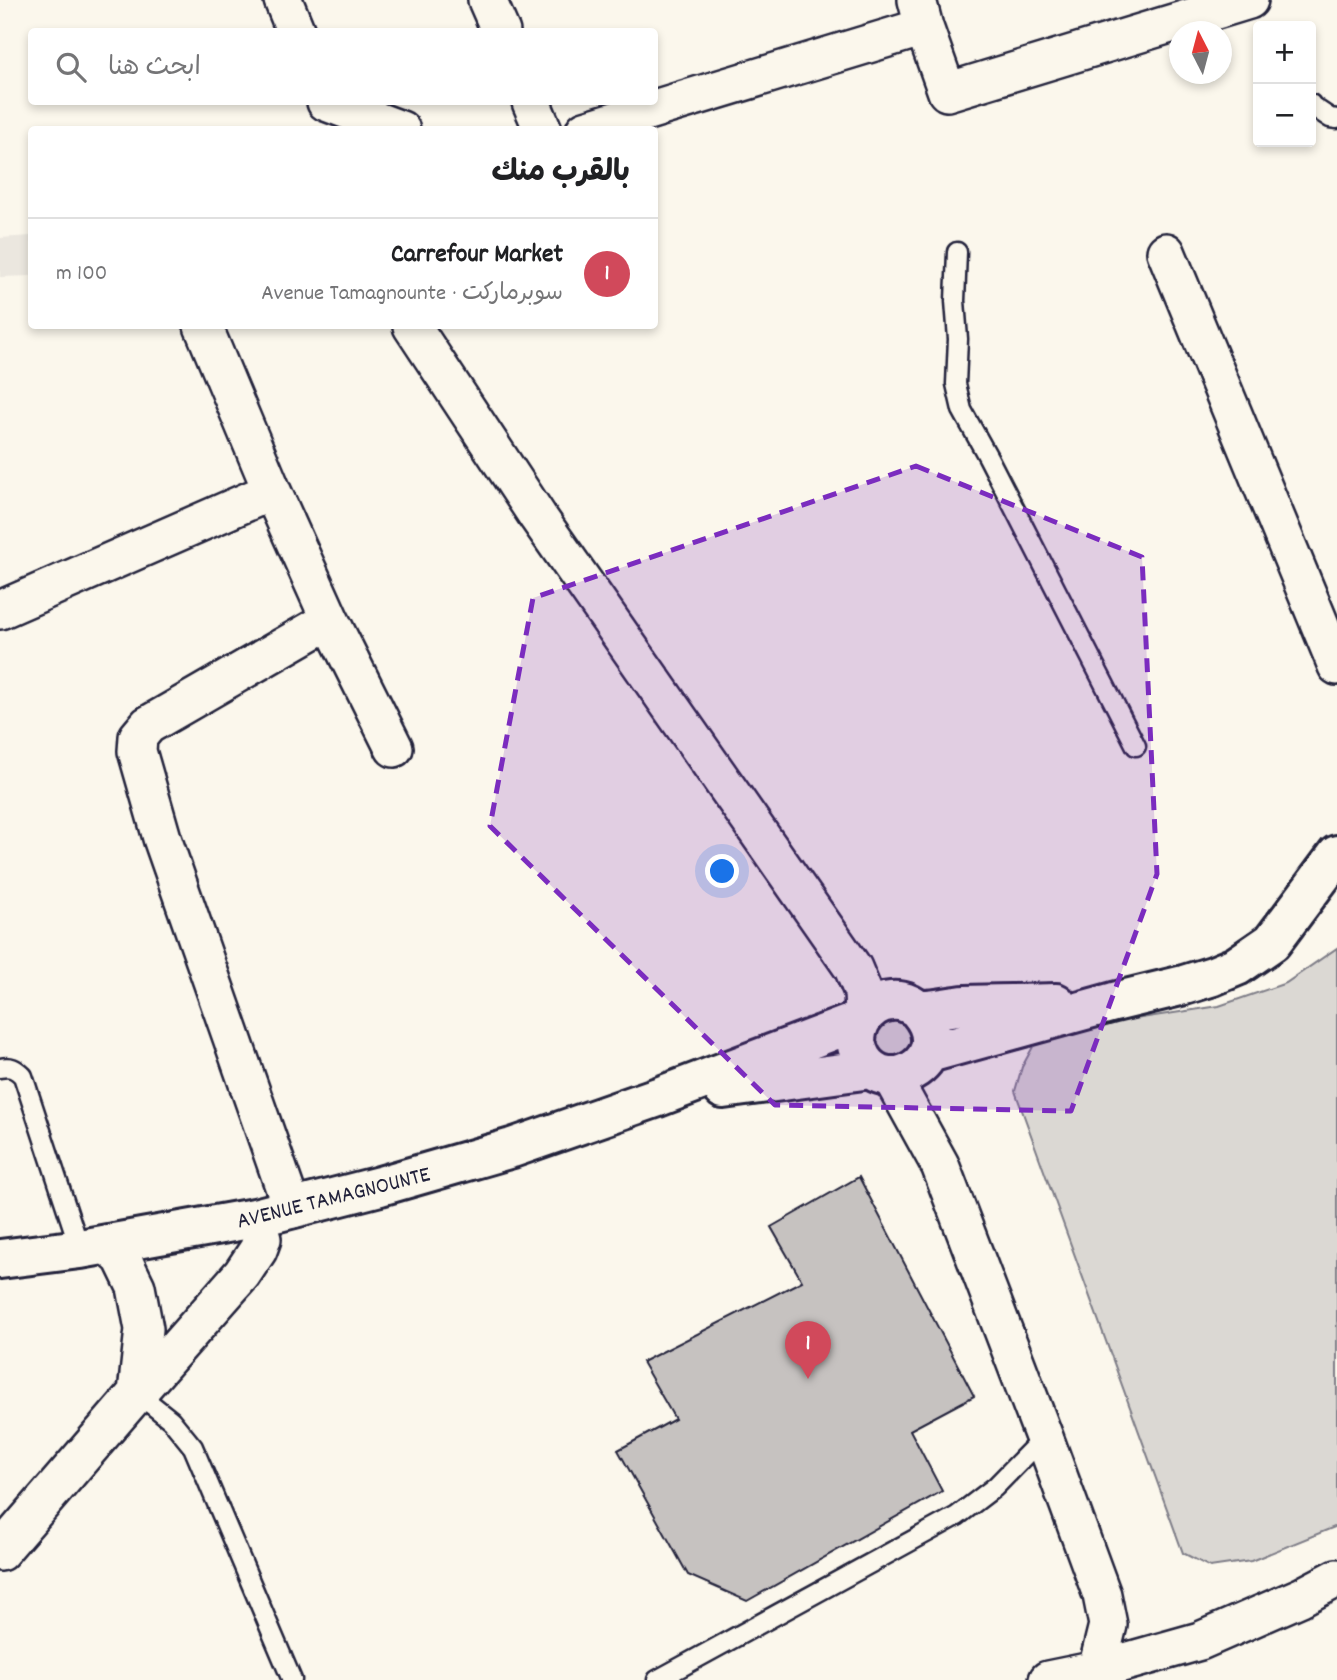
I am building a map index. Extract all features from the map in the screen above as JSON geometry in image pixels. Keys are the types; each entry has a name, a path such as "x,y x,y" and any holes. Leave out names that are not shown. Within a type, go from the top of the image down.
{"street":[{"path":"283,0 294,28"},
{"path":"487,0 499,28"},
{"path":"658,105 921,14 947,92 1249,0"},
{"path":"325,105 330,126"},
{"path":"332,105 390,126"},
{"path":"532,105 541,126"},
{"path":"597,126 657,105"},
{"path":"1166,252 1337,666"},
{"path":"204,329 330,620 394,748"},
{"path":"414,329 538,517 853,968 877,985 885,1012"},
{"path":"0,610 272,491"},
{"path":"292,1209 162,838 136,751 138,737 148,725 330,620"},
{"path":"1114,1002 1184,985 1237,966 1272,942 1337,855"},
{"name":"AVENUE TAMAGNOUNTE","path":"658,1097 904,1065 1114,1002"},
{"name":"AVENUE TAMAGNOUNTE","path":"0,1259 92,1247 255,1219 512,1148 885,1012 963,1006 1114,1002"},
{"path":"885,1012 930,1026 932,1035 904,1065"},
{"path":"885,1012 857,1030 859,1052 864,1061 904,1065"},
{"path":"904,1065 1102,1595 1108,1625 1095,1675"},
{"path":"0,1552 242,1274 262,1239 255,1219"},
{"path":"92,1247 122,1258 136,1287 144,1329 137,1392"},
{"path":"1048,1680 1095,1675 1200,1641 1301,1597 1337,1578"}],"lane":[{"path":"1316,109 1330,118 1337,119"},
{"path":"957,252 956,384 962,410 1136,746"},
{"path":"0,1068 9,1066 23,1076 92,1247"},
{"path":"137,1392 171,1420 193,1447 292,1680"},
{"path":"657,1680 957,1516 995,1487 1044,1437"}],"highlighted area":[{"path":"916,466 1142,557 1157,874 1071,1111 775,1105 490,826 533,598"}],"shaded area":[{"path":"28,236 28,276 0,277 0,238"},
{"path":"1337,948 1337,1526 1251,1561 1210,1567 1183,1553 1015,1091 1022,1067 1035,1043 1077,1028 1219,1006 1286,983"},
{"path":"893,1012 919,1038 893,1063 869,1043 868,1038"}],"building":[{"path":"859,1177 974,1396 910,1430 942,1491 747,1601 688,1575 618,1450 675,1419 642,1362 802,1281 771,1227"}],"place":[{"name":"Carrefour Market","path":"808,1379"}]}
